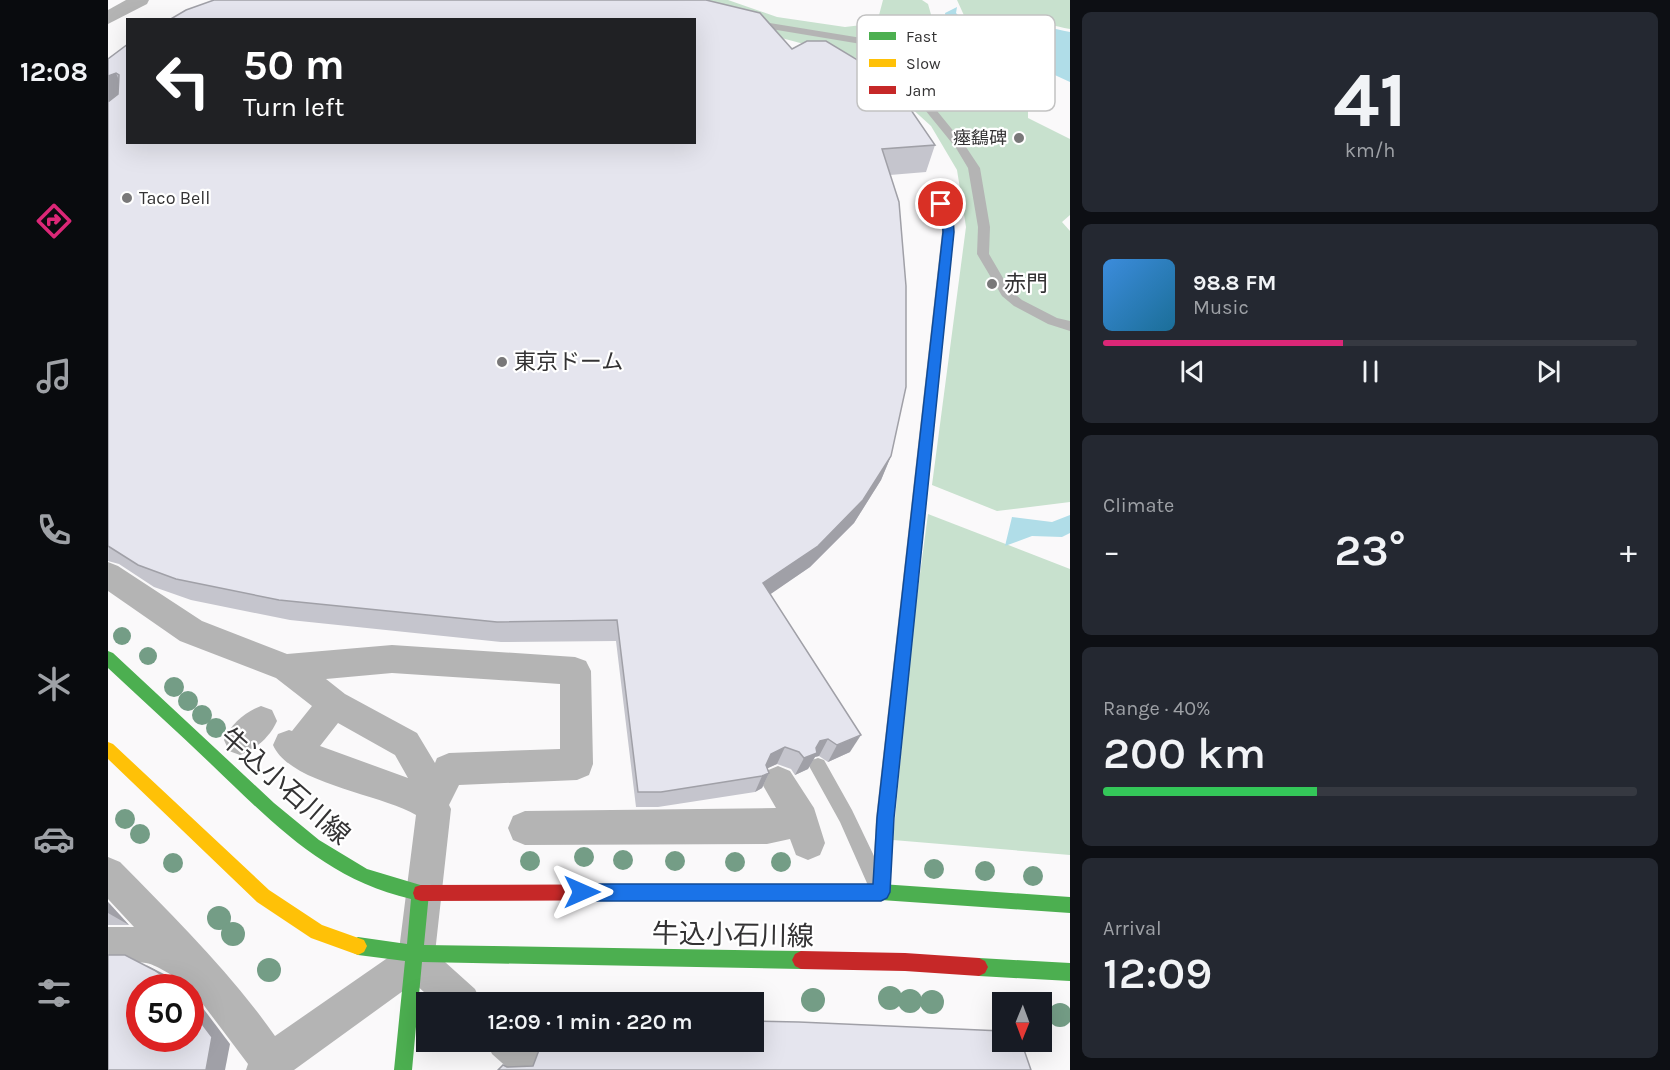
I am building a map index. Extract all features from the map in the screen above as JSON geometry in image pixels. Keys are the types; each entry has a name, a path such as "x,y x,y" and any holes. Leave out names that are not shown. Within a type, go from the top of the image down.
{"main road":[{"name":"牛込小石川線","path":"108,658 300,838 346,869 369,881 395,890 420,893 881,892 1070,905"},
{"name":"牛込小石川線","path":"108,749 233,870 277,908 307,928 339,941 376,951 415,957 905,962 1070,972"},
{"path":"403,1070 420,893"}],"street":[{"path":"108,18 140,0"},
{"path":"108,575 191,631 287,668 334,704 406,744 436,796 449,769 577,764 575,671 392,659 287,668"},
{"path":"108,874 206,977 255,1039 268,1067 415,957 434,809 426,801 313,761 294,747 334,704"},
{"path":"525,828 767,827 805,832 778,782"},
{"path":"108,945 152,945 206,977"},
{"path":"415,957 452,992"}],"lane":[{"path":"738,21 857,40"},
{"path":"931,111 960,146 974,168 984,226 983,254 1005,293 1018,303 1053,321 1070,326"},
{"path":"881,892 885,818 948,232 948,216 928,188"},
{"path":"818,766 846,816 881,892"}],"green space":[{"path":"682,0 728,0 777,17 845,27 857,26 857,59 856,58 681,11"},
{"path":"883,0 922,0 928,4 931,15 879,15"},
{"path":"957,0 1070,0 1070,29 1055,26 1055,15 964,15"},
{"path":"914,111 1028,111 1028,118 1070,139 1070,215 1062,222 1070,231 1070,502 997,511 932,485 966,227 957,170 931,126"},
{"path":"928,514 1070,569 1070,855 893,840 913,626"}],"water":[{"path":"957,7 958,15 945,15 945,13"},
{"path":"1055,29 1070,32 1070,82 1055,75"},
{"path":"1070,515 1070,533 1062,537 1032,536 1005,546 1012,517 1052,522"}],"building":[{"name":"東京ドーム","path":"214,0 706,0 760,13 792,49 807,41 826,41 857,60 857,111 912,111 935,145 882,149 899,202 906,286 906,387 891,456 863,500 818,546 763,583 861,735 837,745 828,739 820,741 816,748 817,753 804,758 799,752 785,747 771,754 766,765 769,773 762,776 661,792 638,792 617,620 497,622 279,600 176,579 138,565 108,546 108,102 118,94 119,75 116,73 108,76 108,59 126,46 126,144 696,144 696,18 172,18 186,10"},
{"path":"108,955 125,955 160,974 126,974 126,1052 204,1052 204,1026 212,1037 206,1070 108,1070"},
{"path":"764,1021 992,1031 992,1052 1025,1052 1031,1070 498,1070 503,1065 507,1067 533,1066 538,1052 764,1052"}],"traffic: fast":[{"path":"108,658 269,809 313,846 363,875 390,886 421,893"},
{"path":"693,892 881,892 1070,905"},
{"path":"403,1070 420,893"},
{"path":"358,946 390,952 445,955 801,960"},
{"path":"979,967 1070,972"}],"traffic: slow":[{"path":"108,749 263,896 317,932 358,946"}],"traffic: jam":[{"path":"421,893 693,892"},
{"path":"801,960 905,962 979,967"}],"place":[{"name":"瘞鷂碑","path":"1019,138"},
{"name":"Taco Bell","path":"127,198"},
{"name":"赤門","path":"992,284"},
{"name":"東京ドーム","path":"502,362"}],"route":[{"path":"582,892 881,892 885,818 948,232 948,216 941,204"}]}
